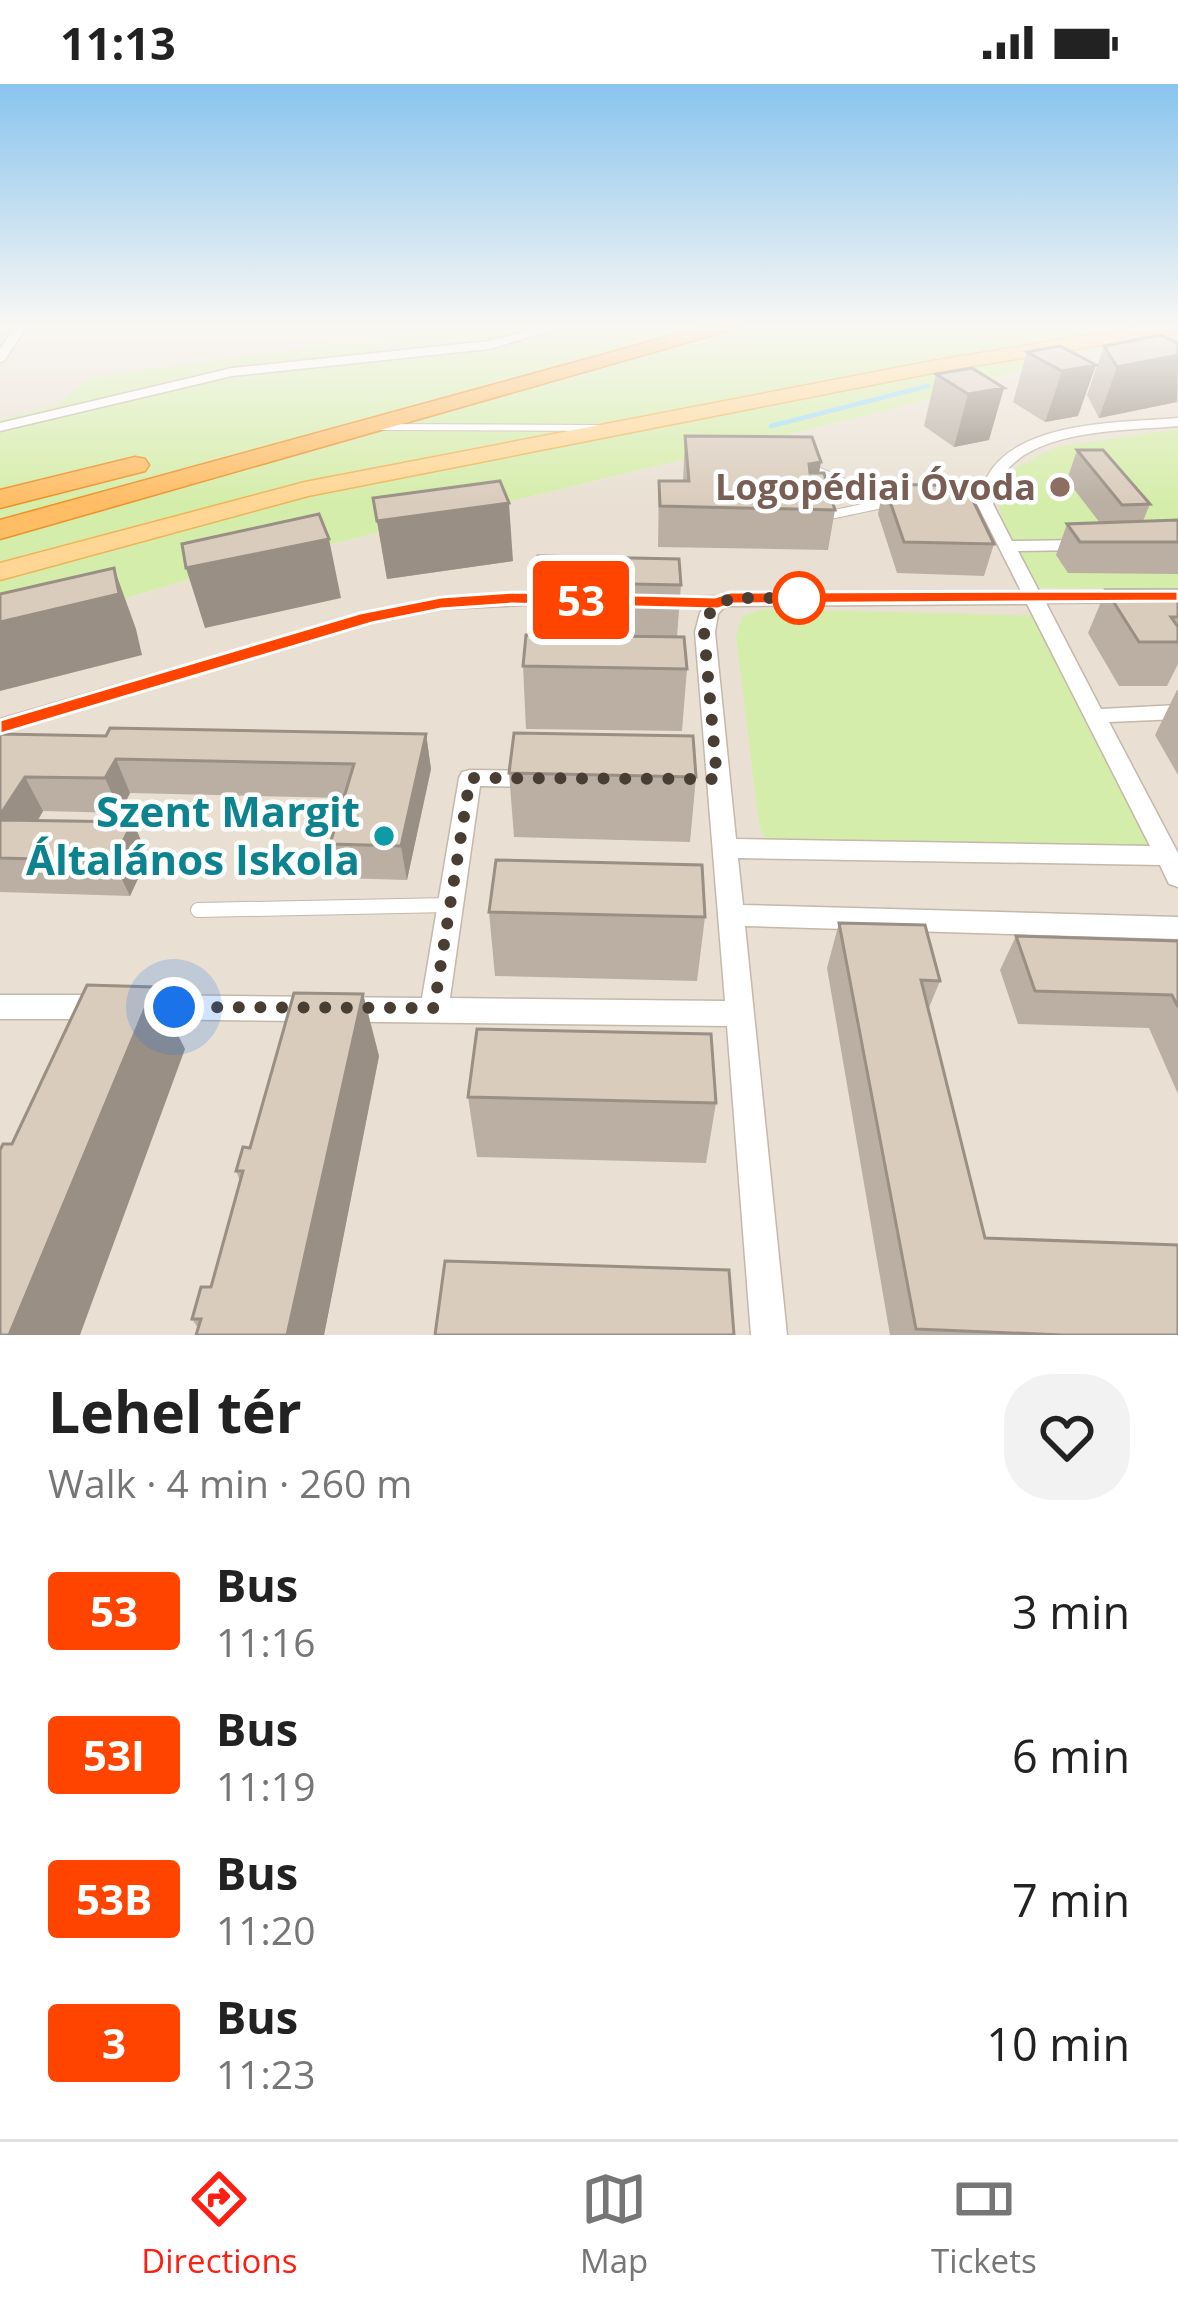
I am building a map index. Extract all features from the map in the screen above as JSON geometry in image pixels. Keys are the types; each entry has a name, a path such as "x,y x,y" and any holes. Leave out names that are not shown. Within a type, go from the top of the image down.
{"highway":[{"path":"0,511 469,383"},
{"path":"0,530 526,383"},
{"path":"0,499 148,461 235,446"}],"main road":[{"path":"0,572 230,506 847,383"}],"street":[{"path":"0,427 187,383"},
{"path":"724,848 1173,867 985,503 994,472 1019,449 1065,436 1178,422"},
{"path":"1006,546 1108,544"},
{"path":"634,601 1178,597"},
{"path":"0,726 368,618 494,598 591,600"},
{"path":"718,603 704,632 709,779 724,848 769,1335"},
{"path":"1098,716 1178,712"},
{"path":"434,1008 470,778 562,778"},
{"path":"730,915 1178,928"},
{"path":"0,1007 434,1008 740,1015"}],"lane":[{"path":"365,427 616,428"},
{"path":"784,466 820,470 887,503"},
{"path":"825,516 910,503"},
{"path":"197,910 449,904"}],"shaded area":[{"path":"0,383 82,383 57,406 0,419"},
{"path":"980,383 1178,383 1178,1335 0,1335 0,636 211,573 890,410"}],"green space":[{"path":"82,383 980,383 890,410 211,573 0,636 0,419 57,406"},
{"path":"1178,429 1178,588 1040,588 1002,519 999,504 1006,473 1056,447"},
{"path":"766,609 1045,616 1167,856 769,849 759,825 736,635 742,616"}],"building":[{"path":"951,383 997,383 1004,388 968,394"},
{"path":"685,436 812,437 821,462 809,464 810,473 824,473 835,510 660,506 659,481 689,481"},
{"path":"1077,450 1103,450 1150,504 1122,505"},
{"path":"500,481 509,503 377,521 373,498"},
{"path":"884,484 966,486 994,544 904,542"},
{"path":"319,514 329,539 186,568 182,544"},
{"path":"1178,520 1178,542 1080,542 1067,524"},
{"path":"538,556 679,559 681,585 534,582"},
{"path":"114,568 119,594 0,622 0,594"},
{"path":"1106,590 1178,590 1178,617 1171,617 1178,627 1178,642 1139,642"},
{"path":"526,635 684,637 687,669 523,666"},
{"path":"110,728 426,734 401,846 330,844 354,764 116,759 105,778 25,777 0,815 0,734 106,736"},
{"path":"514,733 693,736 696,777 509,773"},
{"path":"0,820 133,822 113,861 0,858"},
{"path":"496,860 702,865 705,917 489,912"},
{"path":"839,923 925,925 940,981 921,980 985,1238 1178,1245 1178,1335 916,1329"},
{"path":"1016,936 1178,941 1178,1007 1172,995 1035,991"},
{"path":"87,985 154,987 9,1335 0,1335 0,1150 3,1144 12,1144"},
{"path":"294,993 363,994 287,1335 196,1335 201,1319 192,1319 201,1287 211,1287 243,1171 236,1171 243,1147 250,1148"},
{"path":"477,1029 711,1034 716,1103 468,1097"},
{"path":"445,1261 729,1270 734,1335 435,1335"}],"waterway":[{"path":"771,426 928,386"}],"bus line":[{"name":"53","path":"0,726 368,618 441,603 494,598 718,603 730,598 1178,597"}],"place":[{"name":"Logopédiai Óvoda","path":"1060,487"},
{"name":"Szent Margit Általános Iskola","path":"384,836"}],"route":[{"path":"174,1007 434,1008 470,778 717,779 704,632 709,614 730,598 809,598 799,598"}]}
